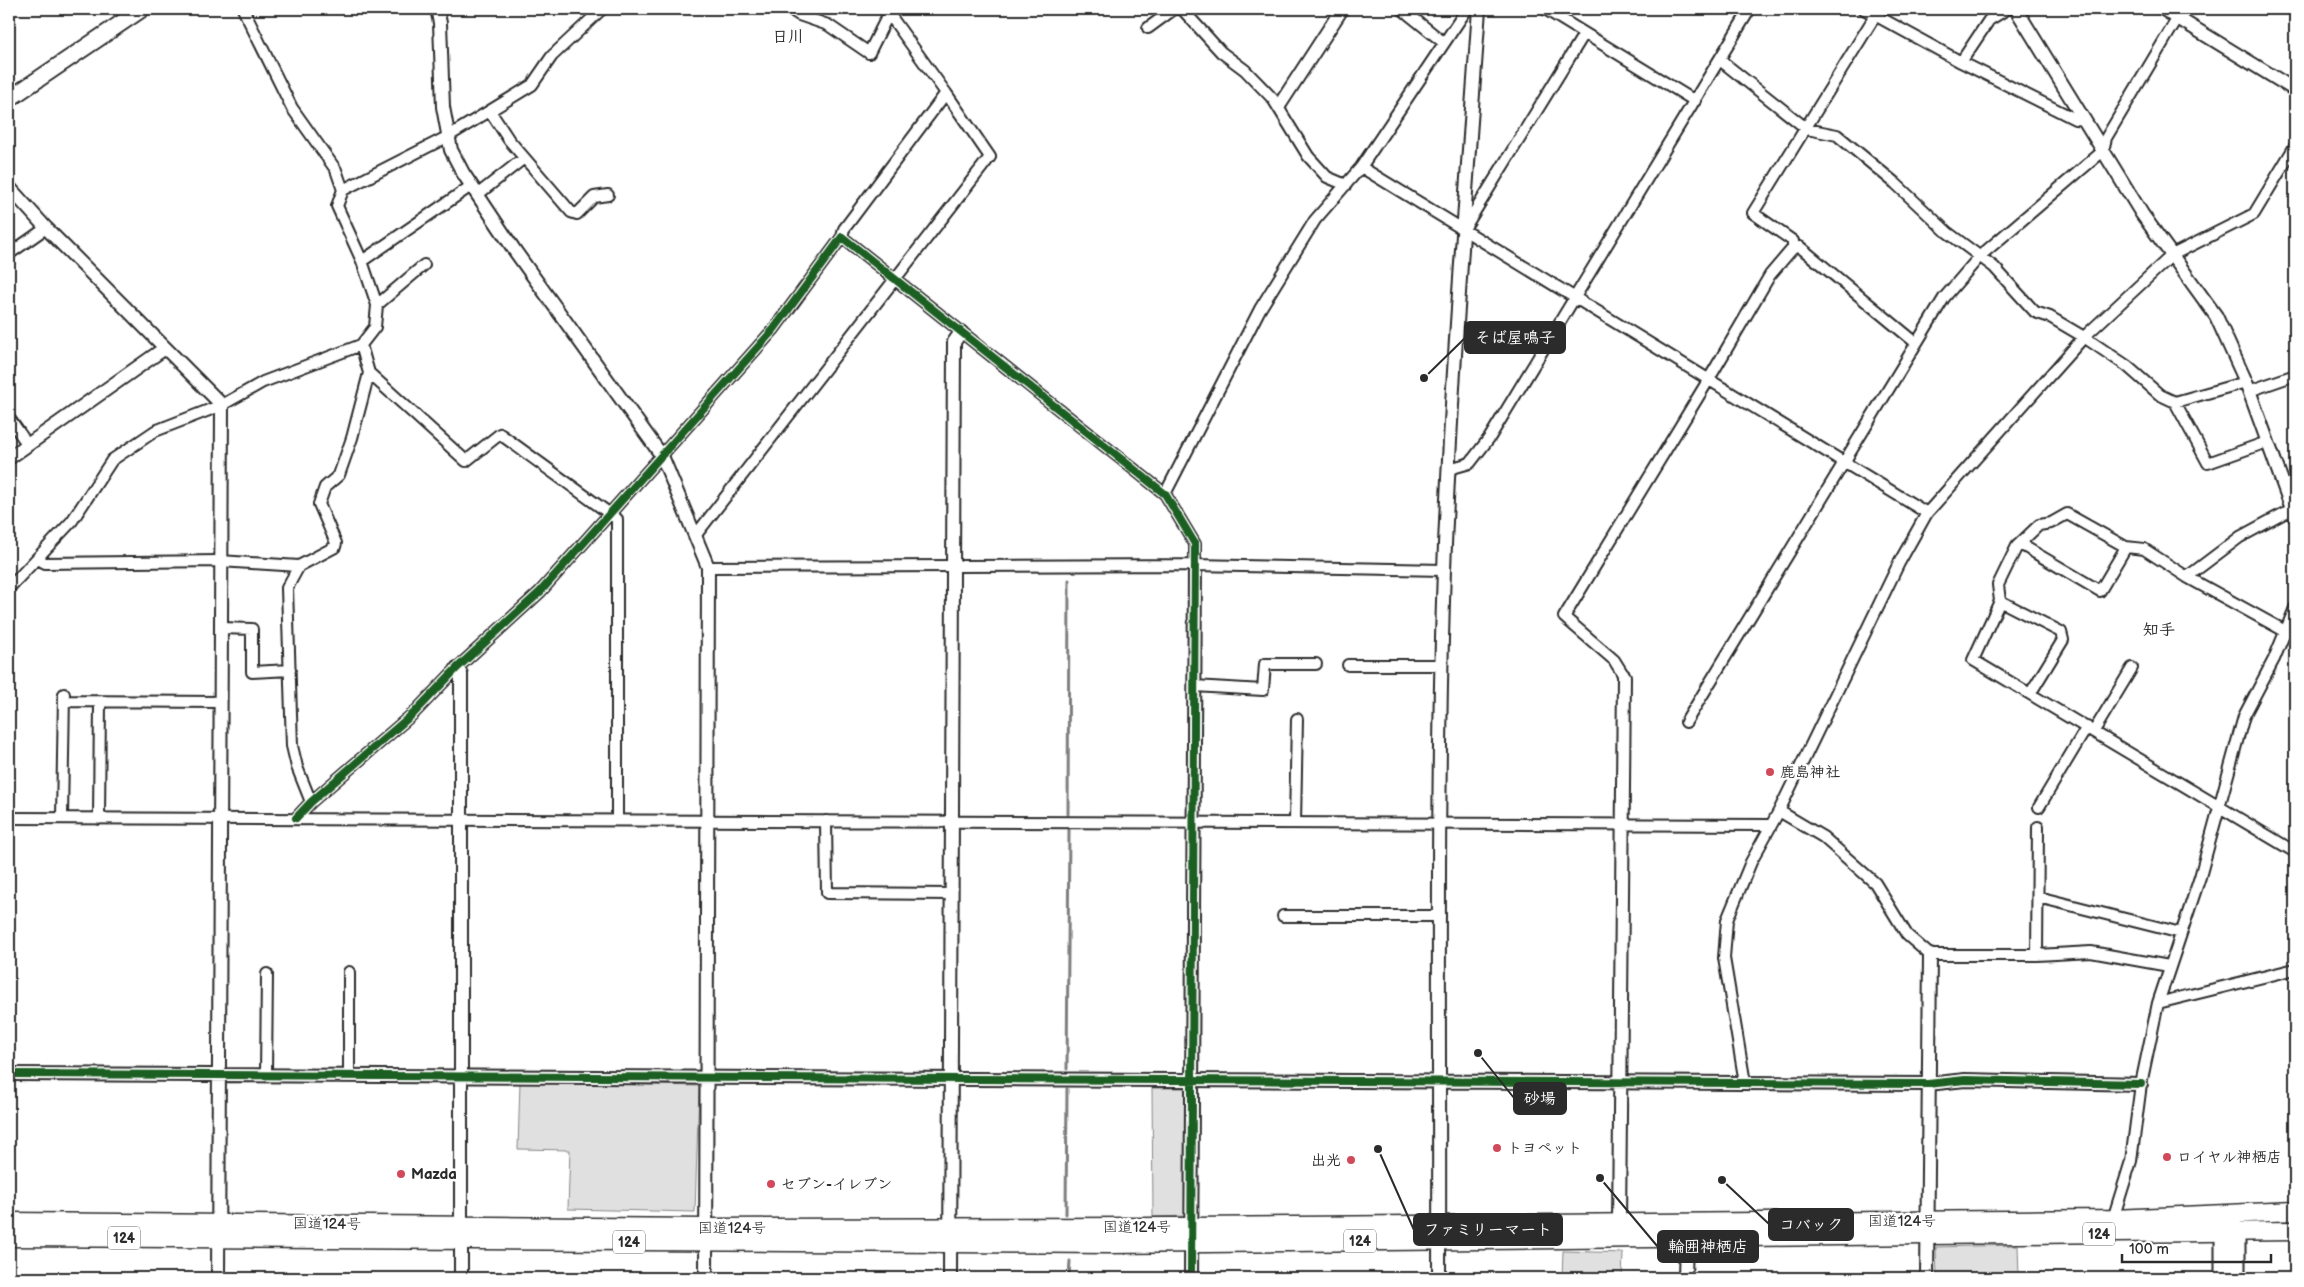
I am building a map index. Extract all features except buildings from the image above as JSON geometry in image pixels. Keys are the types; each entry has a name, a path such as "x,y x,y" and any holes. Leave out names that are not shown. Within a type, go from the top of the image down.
{"highway":[{"name":"国道124号","path":"1439,1232 1686,1237 2295,1212"},
{"name":"国道124号","path":"9,1222 218,1231 706,1235 1191,1235 1439,1232 1619,1224 2230,1233 2295,1231"},
{"name":"国道124号","path":"9,1237 218,1231"}],"main road":[{"path":"9,100 142,9"},
{"path":"2229,1214 2237,1278"},
{"path":"2223,1278 2230,1233"}],"street":[{"path":"9,588 72,520 112,460 155,431 222,405 263,382 361,345 375,326 377,305 362,260 337,206 343,190 336,170 292,108 242,9"},
{"path":"437,9 440,23 443,107 447,137 451,150 474,190 515,251 662,456 708,567 706,1278"},
{"path":"343,190 447,137 532,85 552,56 602,9"},
{"path":"695,536 990,158 946,92 892,18 886,19 869,53 828,25 799,15 790,9"},
{"path":"1148,28 1174,9"},
{"path":"1182,9 1221,52 1245,70 1279,106 1308,156 1327,177 1346,185"},
{"path":"1279,106 1342,9"},
{"path":"1402,9 1443,42"},
{"path":"1165,494 1260,309 1315,220 1361,167 1443,42 1467,9"},
{"path":"1439,1278 1441,665 1448,469 1478,9"},
{"path":"1448,469 1470,463 1490,437 1573,297 1750,9"},
{"path":"1864,9 1961,62 2075,119 2084,120"},
{"path":"1961,62 1990,20 2007,9"},
{"path":"2016,9 2142,214 2216,316 2247,386 2267,442 2290,493 2293,513 2240,537 2187,577"},
{"path":"2163,9 2180,13 2295,90"},
{"path":"1551,10 1584,34 1695,101"},
{"path":"1686,722 1944,298 1980,256 2103,151 2106,138 2180,13"},
{"path":"1619,1224 1624,676 1614,660 1564,617 1770,275 1793,248 1793,241 1753,213 1807,129 1875,16"},
{"path":"1463,230 1584,34"},
{"path":"1720,60 1807,129 1837,135 1895,183 1947,232 1994,267 2035,312 2050,317 2084,337 2127,366 2160,395 2175,402 2208,463 2267,442"},
{"path":"296,818 311,802 414,713 457,668 540,592 610,516 774,329 946,92"},
{"path":"490,111 509,140 571,212 577,214 594,197 608,195"},
{"path":"1745,1083 1724,958 1727,920 1735,896 1899,563 1927,513 2084,337 2172,256 2254,214 2295,146"},
{"path":"362,260 524,158"},
{"path":"1361,167 1927,513"},
{"path":"9,187 46,228 222,405 218,1278"},
{"path":"9,254 46,228"},
{"path":"842,237 1165,494 1195,544 1191,1278"},
{"path":"1793,248 1800,247 1916,342"},
{"path":"377,305 424,265"},
{"path":"950,1278 954,342 961,332"},
{"path":"311,802 297,767 292,746 287,588 300,566 335,547 336,543 319,504 325,487 339,475 355,430 369,373 361,345"},
{"path":"9,458 165,348"},
{"path":"369,373 466,461 500,434 610,516 617,519 616,820"},
{"path":"2175,402 2295,375"},
{"path":"9,418 28,445"},
{"path":"2285,631 2187,577 2144,549 2126,547 2067,514 2051,523 2039,526 2017,546 1998,585 2000,601 1973,660 2221,806 2295,852"},
{"path":"2020,544 2100,591 2126,547"},
{"path":"38,558 45,563 220,561 300,566"},
{"path":"708,567 1195,565 1444,570"},
{"path":"2000,601 2061,632 2063,640 2030,694"},
{"path":"2113,1219 2131,1162 2141,1084 2158,1003 2169,966 2200,878 2244,716 2274,659 2295,608"},
{"path":"221,628 252,629 252,672 290,670"},
{"path":"1194,686 1263,690 1266,664 1316,664"},
{"path":"1348,664 1441,665"},
{"path":"457,668 461,674 461,1278"},
{"path":"2039,807 2132,668"},
{"path":"62,818 64,698 100,702 221,702"},
{"path":"99,819 100,702"},
{"path":"1295,823 1297,719"},
{"path":"1778,811 1823,837 1875,883 1908,935 1930,955 2037,955 2091,952 2169,966"},
{"path":"9,818 1770,825"},
{"path":"826,821 827,893 952,894"},
{"path":"2037,955 2038,826"},
{"path":"2038,897 2181,932"},
{"path":"1283,916 1440,916"},
{"path":"1927,1278 1930,955"},
{"path":"2158,1003 2295,969"},
{"path":"349,972 349,1076"},
{"path":"266,1075 267,974"},
{"path":"9,1074 1928,1084 1965,1080 2141,1084"},
{"path":"1685,1278 1686,1237"}],"shaded area":[{"path":"520,1082 699,1086 695,1212 568,1209 570,1150 518,1149"},
{"path":"1152,1088 1187,1088 1188,1216 1153,1217"},
{"path":"2018,1245 2019,1278 1937,1278 1936,1247"},
{"path":"1563,1251 1623,1253 1622,1278 1562,1278"}],"waterway":[{"path":"1068,814 1069,580"},
{"path":"1067,1069 1069,830"},
{"path":"1066,1214 1067,1089"},
{"path":"1069,1278 1070,1261"}],"cycle path":[{"path":"296,818 311,802 414,713 457,668 540,592 774,329 842,237 1165,494 1195,544 1191,1278"},
{"path":"9,1074 1928,1084 1965,1080 2141,1084"}],"place":[{"name":"そば屋鳴子","path":"1424,378"},
{"name":"鹿島神社","path":"1770,772"},
{"name":"砂場","path":"1478,1053"},
{"name":"トヨペット","path":"1497,1148"},
{"name":"ファミリーマート","path":"1378,1149"},
{"name":"ロイヤル神栖店","path":"2167,1157"},
{"name":"出光","path":"1351,1160"},
{"name":"Mazda","path":"401,1174"},
{"name":"輪囲神栖店","path":"1600,1178"},
{"name":"コバック","path":"1722,1180"},
{"name":"セブン-イレブン","path":"771,1184"}],"district":[{"name":"日川","path":"788,37"},
{"name":"知手","path":"2159,630"}]}
